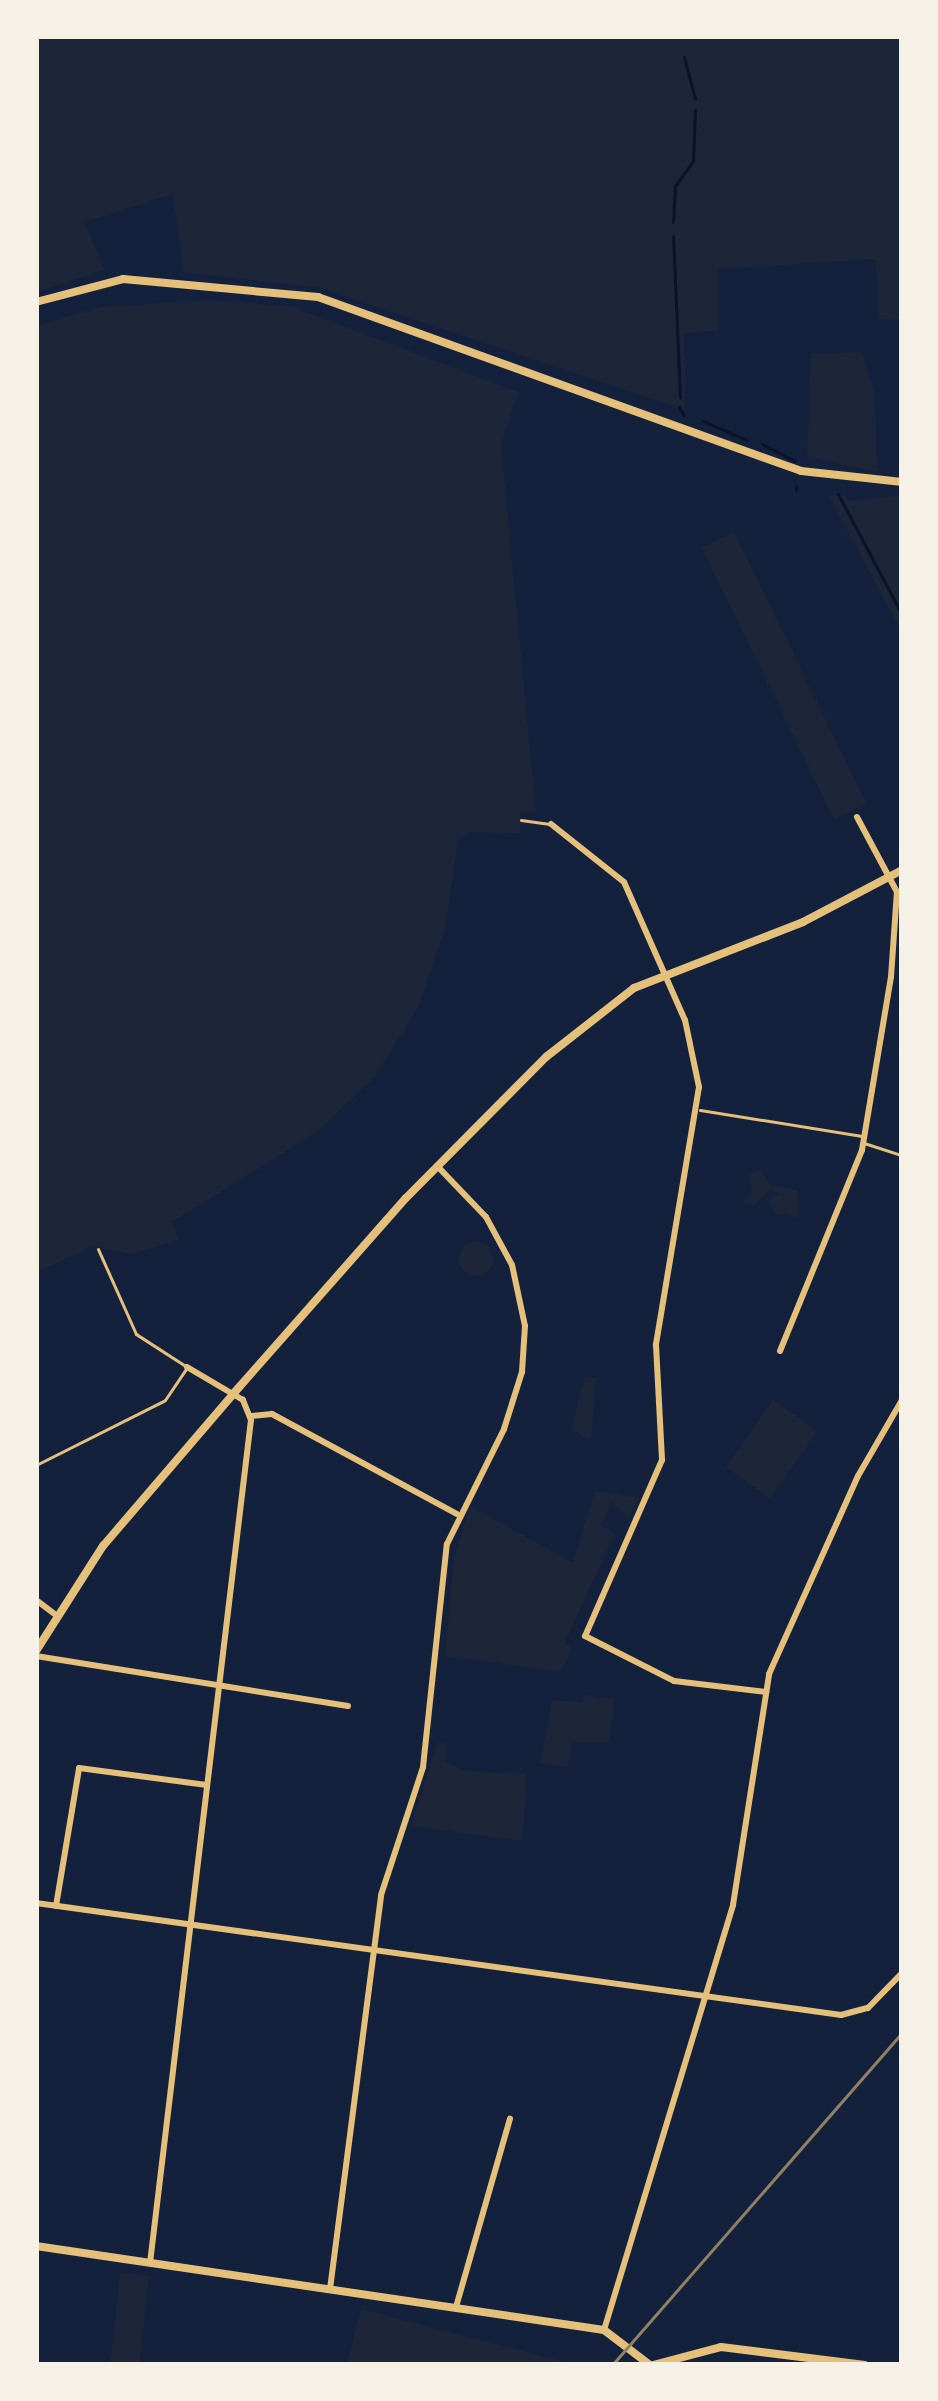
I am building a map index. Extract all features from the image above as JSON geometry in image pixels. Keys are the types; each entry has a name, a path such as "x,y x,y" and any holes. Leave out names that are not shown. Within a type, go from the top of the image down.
{"street":[{"path":"36,302 123,279 317,297 802,471 902,482"},
{"path":"780,1351 864,1140 894,950 897,892 857,818"},
{"path":"551,824 621,876 668,973 693,1046 698,1109 656,1345 662,1460 584,1632 590,1642 674,1681 766,1692"},
{"path":"348,1706 36,1653 103,1546 234,1393 438,1166 585,1023 668,973 803,922 902,870"},
{"path":"330,2289 374,1950 390,1854 423,1767 457,1514 504,1429 522,1372 525,1325 499,1238 438,1166"},
{"path":"150,2263 251,1416 234,1393 188,1367"},
{"path":"604,2330 733,1905 766,1692 858,1476 902,1400"},
{"path":"251,1416 272,1414 457,1514"},
{"path":"36,1600 57,1616"},
{"path":"56,1906 79,1768 207,1785"},
{"path":"36,1903 846,2016 870,2007 902,1973"},
{"path":"456,2307 510,2119"},
{"path":"36,2246 604,2330 652,2365 721,2347 865,2365"}],"lane":[{"path":"521,820 551,824"},
{"path":"698,1109 864,1140 902,1155"},
{"path":"36,1465 165,1400 188,1367 136,1334 98,1250"}],"shaded area":[{"path":"36,36 902,36 902,319 878,320 876,259 718,269 718,331 684,333 685,410 321,288 183,272 173,194 85,222 104,270 36,292"},
{"path":"211,300 293,307 518,392 501,445 536,812 520,812 520,833 469,832 458,841 445,929 418,1007 375,1076 318,1131 172,1222 179,1240 132,1254 92,1246 36,1273 36,326 101,307"},
{"path":"862,352 875,395 877,472 807,457 811,353"},
{"path":"844,495 849,501 902,495 902,632 829,496"},
{"path":"734,532 866,803 834,819 702,548"},
{"path":"760,1169 770,1185 797,1190 800,1217 776,1214 769,1200 780,1194 771,1189 754,1205 742,1204 752,1190 749,1174"},
{"path":"476,1242 488,1247 493,1259 488,1271 476,1276 464,1271 459,1259 464,1247"},
{"path":"585,1377 596,1378 591,1439 571,1431"},
{"path":"773,1400 817,1431 770,1498 726,1467"},
{"path":"595,1491 640,1498 629,1517 611,1502 601,1525 615,1533 564,1644 572,1648 561,1672 445,1656 454,1557 470,1506 573,1563"},
{"path":"585,1695 615,1699 609,1743 572,1743 568,1767 540,1763 552,1700 583,1702"},
{"path":"438,1742 448,1745 446,1762 465,1771 526,1774 523,1841 411,1826"},
{"path":"120,2273 149,2276 139,2365 110,2365"},
{"path":"361,2309 577,2365 347,2365"}],"waterway":[{"path":"684,57 695,99"},
{"path":"673,222 675,186 693,161 695,110"},
{"path":"673,236 680,398"},
{"path":"679,407 684,416"},
{"path":"703,421 747,440"},
{"path":"762,444 795,461"},
{"path":"838,494 902,615"}],"railway":[{"path":"612,2365 902,2032"}]}
